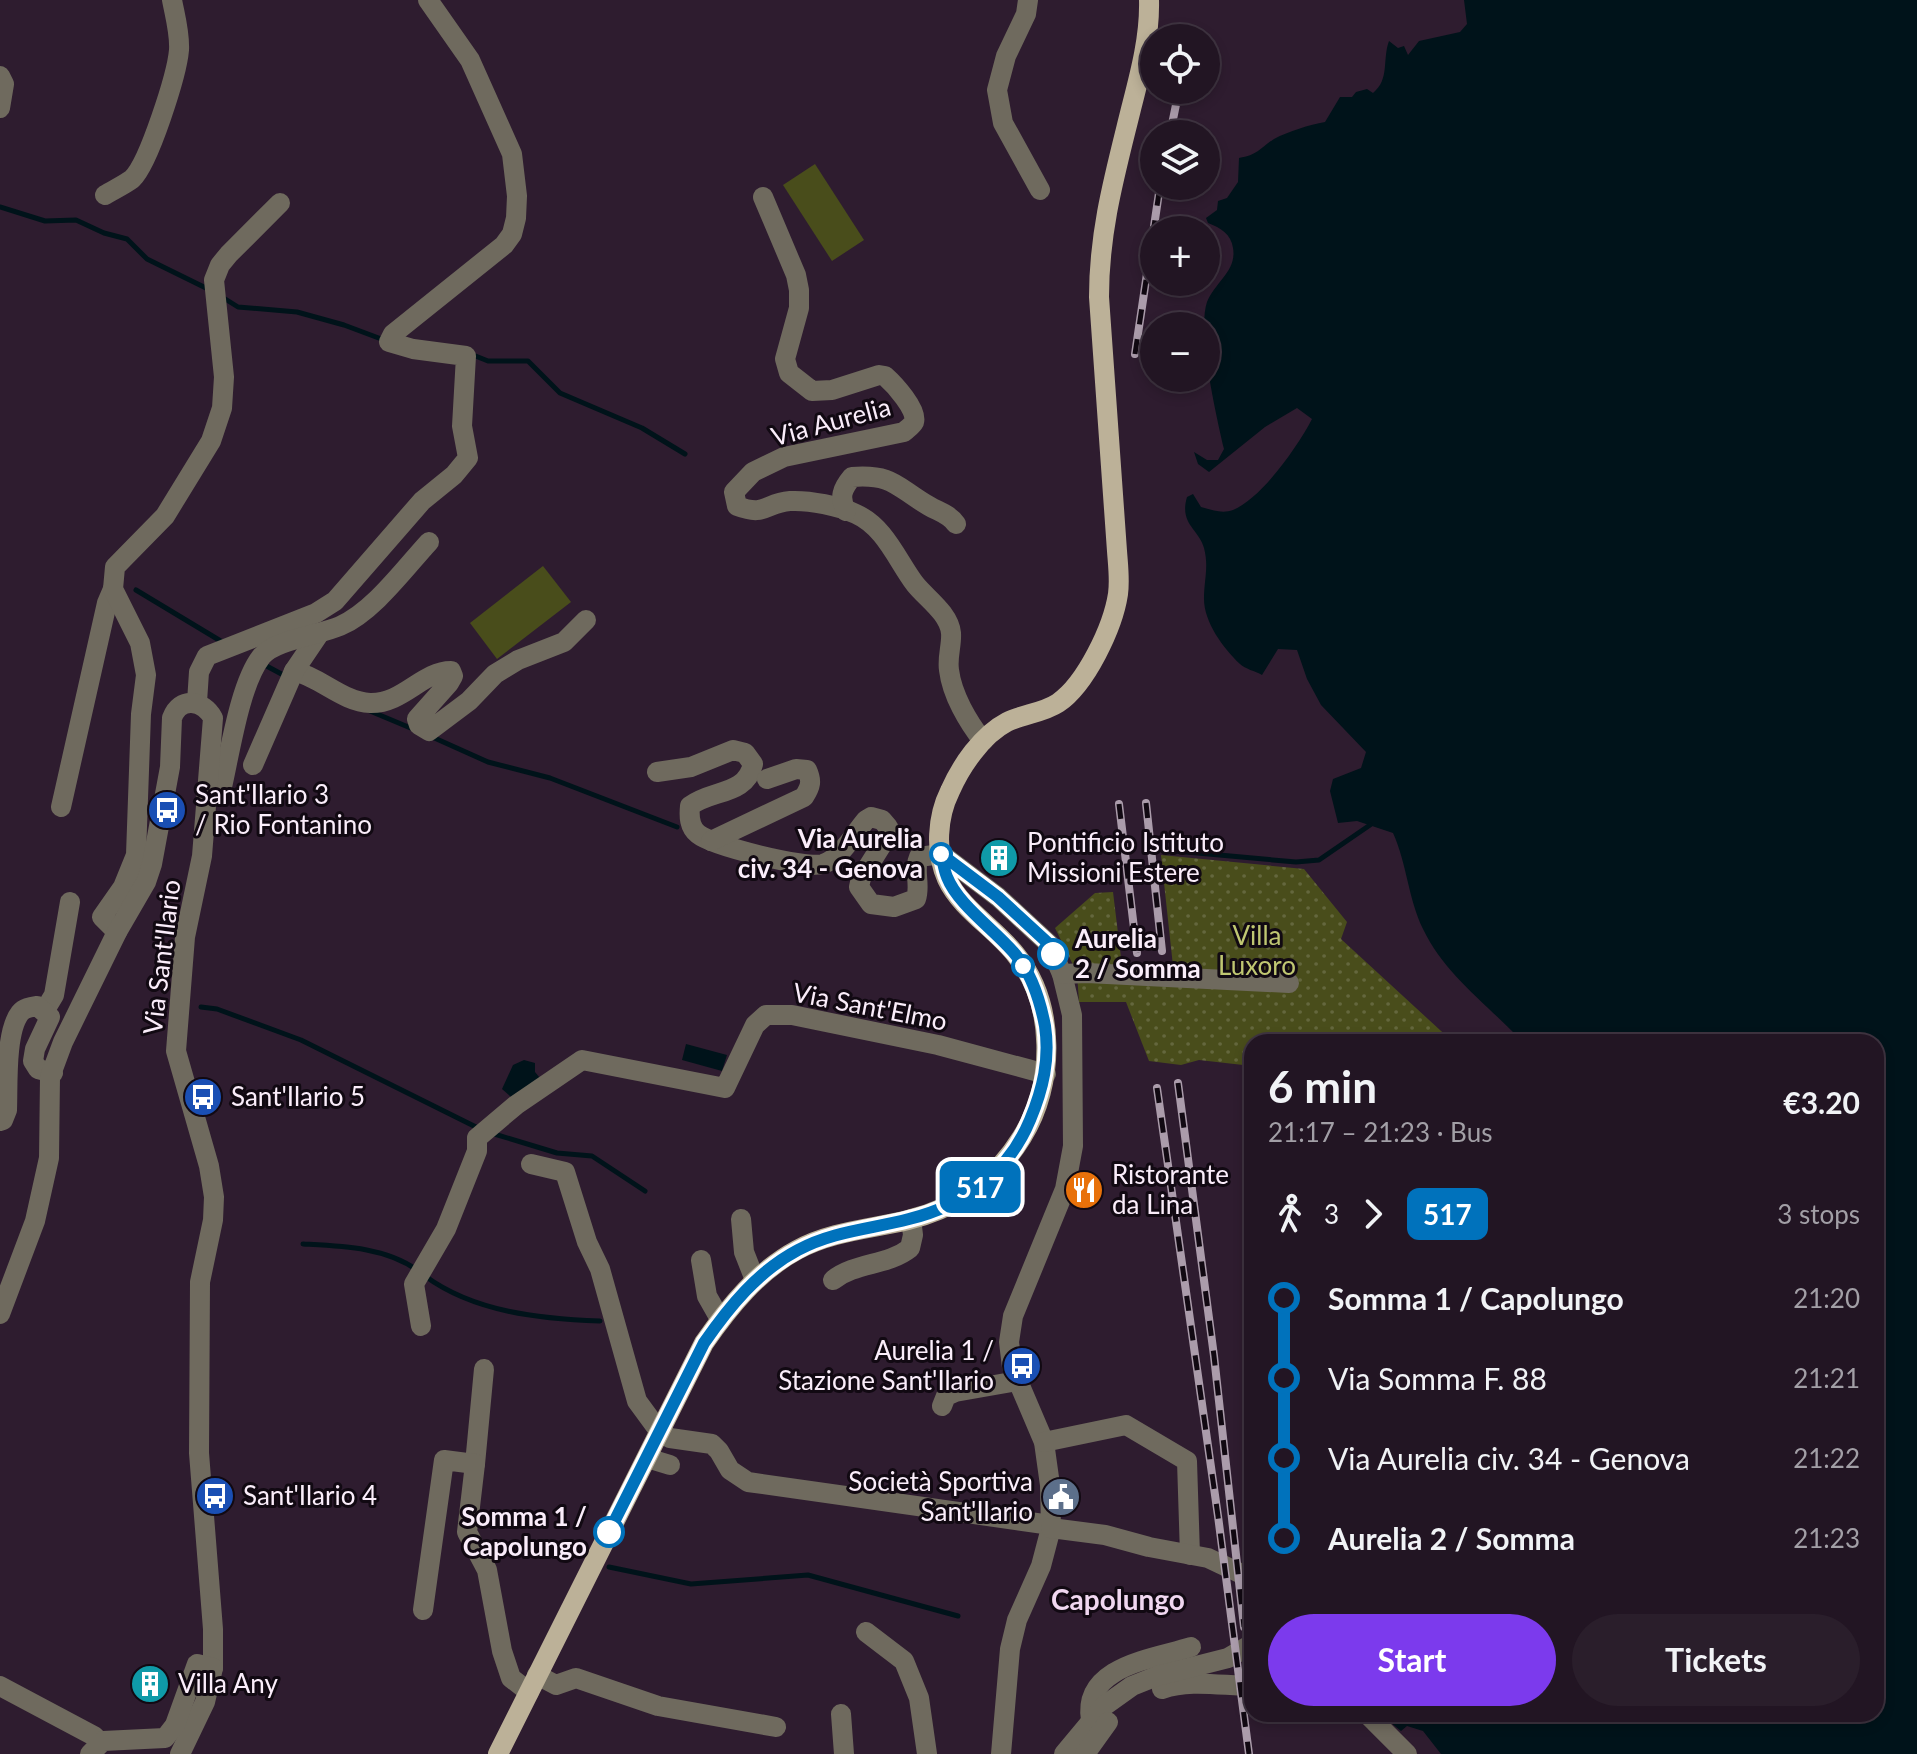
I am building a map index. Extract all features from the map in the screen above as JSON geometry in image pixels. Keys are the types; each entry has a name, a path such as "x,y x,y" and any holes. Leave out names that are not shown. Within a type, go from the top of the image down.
{"main road":[{"path":"498,1754 659,1431 704,1343 720,1319 755,1280 798,1250 831,1236 911,1219 954,1204 984,1185 1024,1135 1046,1074 1045,1028 1035,986 1017,956 960,898 947,879 941,854 941,815 964,766 983,741 1007,722 1059,703 1081,679 1102,642 1116,603 1119,581 1099,297 1099,255 1105,217 1143,61 1149,0"}],"street":[{"path":"105,195 132,179 143,164 152,139 179,50 172,0"},
{"path":"197,702 199,672 207,656 316,613 335,601 422,501 454,475 468,458 462,426 466,356 413,349 389,342 393,334 504,245 512,234 516,218 516,181 512,154 470,60 428,0"},
{"path":"1028,0 1026,14 1006,56 997,90 1003,123 1040,190"},
{"path":"0,76 4,84 0,108"},
{"name":"Via Aurelia","path":"763,197 796,275 799,290 799,308 785,359 789,373 812,391 832,390 879,375 885,376 909,406 914,420 913,425 904,432 784,457 753,472 734,492 737,506 758,512 791,501 846,511 867,519 887,540 915,584 943,615 951,632 949,672 963,709 983,741"},
{"path":"61,807 102,624 113,589 115,567 165,516 211,441 222,408 224,377 214,280 229,254 280,203"},
{"path":"846,511 841,501 843,488 852,477 874,475 895,482 956,524"},
{"path":"206,793 217,793 222,787 240,708 260,657 269,648 319,634 359,617 429,542"},
{"name":"Via Sant'Ilario","path":"113,589 140,643 146,675 141,714 136,855 123,887 102,917 117,932"},
{"path":"294,671 308,674 357,701 368,703 385,703 434,675 451,671 453,676 449,683 417,719 419,725 429,731 469,701 495,674 518,660 564,642 586,620"},
{"path":"253,765 294,671 319,634"},
{"name":"Via Sant'Ilario","path":"0,1314 35,1221 49,1158 50,1077 63,1042 117,932 146,882 170,767 175,711 188,702 197,702 205,706 213,718 202,856 183,957 176,1051 209,1166 214,1197 213,1220 200,1282 199,1453 213,1629 213,1668 205,1702 180,1754"},
{"path":"657,772 691,767 733,750 745,753 753,764 751,772 737,789 701,798 690,806 689,818 696,832 711,841 790,861 819,865 834,858 866,820 877,817 888,827 888,835 861,878 859,887 871,904 887,907 916,899 919,887 916,864 919,857 941,854 998,897 1049,944 1062,974 1072,1015 1073,1146 1065,1189 1013,1316 1009,1342 1012,1367 1044,1442 1050,1485 1051,1526 1041,1566 1017,1620 1010,1649 1001,1754"},
{"path":"711,841 804,797 811,779 807,770 796,769 767,779"},
{"path":"45,1010 54,995 70,902"},
{"path":"1062,974 1289,983"},
{"path":"0,1121 7,1110 8,1070 18,1016 31,1007 45,1010"},
{"path":"45,1010 50,1020 35,1049 33,1061 38,1069 53,1073"},
{"name":"Via Sant'Elmo","path":"421,1326 414,1284 446,1229 477,1151 477,1138 516,1105 582,1060 725,1088 755,1025 766,1015 792,1015 938,1045 1046,1074"},
{"path":"531,1164 565,1172 587,1242 600,1269 637,1401 659,1431 670,1438 712,1444 730,1470 748,1482 1105,1535 1208,1558 1244,1575"},
{"path":"741,1219 744,1252 755,1280"},
{"path":"833,1280 850,1270 887,1262 910,1248 913,1235 911,1219"},
{"path":"701,1260 707,1296 720,1319"},
{"path":"484,1369 467,1532 487,1570 502,1651 511,1678 533,1684 556,1685 576,1678 658,1706 776,1727"},
{"path":"942,1406 946,1396 955,1392 1017,1381"},
{"path":"1044,1442 1126,1425 1177,1453 1187,1461 1190,1555"},
{"path":"647,1458 670,1465"},
{"path":"423,1610 444,1460 475,1464"},
{"path":"866,1632 904,1661 919,1698 927,1754"},
{"path":"1091,1720 1089,1708 1100,1681 1126,1667 1191,1647"},
{"path":"1064,1754 1104,1706 1132,1686 1157,1676 1228,1658 1244,1649"},
{"path":"0,1686 94,1736 95,1748 165,1738 175,1725 197,1664 213,1668"},
{"path":"1085,1754 1112,1717 1146,1694 1173,1685 1244,1686"},
{"path":"841,1714 844,1754"},
{"path":"1375,1722 1407,1754"}],"green space":[{"path":"815,164 864,240 832,261 783,185"},
{"path":"543,566 571,602 497,659 470,623"},
{"name":"Villa Luxoro","path":"1161,855 1304,869 1347,922 1341,939 1444,1034 1244,1034 1244,1065 1199,1060 1181,1065 1149,1061 1126,1002 1079,1002 1077,973 1055,928 1095,893 1113,892 1122,966 1173,966"}],"shaded area":[{"path":"1464,0 1917,0 1917,1754 1441,1754 1423,1731 1407,1726 1401,1731 1390,1722 1884,1722 1884,1034 1515,1034 1453,973 1432,945 1418,917 1393,833 1357,821 1338,823 1330,791 1333,779 1361,768 1366,752 1321,705 1307,679 1297,650 1278,649 1262,675 1240,664 1221,642 1207,617 1204,599 1205,555 1202,541 1186,514 1187,497 1193,494 1201,507 1221,512 1244,504 1278,470 1312,419 1297,408 1265,427 1209,472 1198,464 1194,452 1207,460 1218,460 1224,449 1212,392 1220,392 1220,312 1205,312 1210,296 1220,296 1220,282 1229,270 1233,256 1232,243 1220,229 1220,216 1209,216 1217,210 1218,201 1227,198 1238,182 1239,158 1255,153 1286,133 1325,122 1340,97 1352,97 1356,92 1367,89 1373,93 1382,82 1389,41 1398,48 1404,46 1408,55 1419,41 1460,32 1467,24"},
{"path":"686,1044 727,1055 722,1071 682,1060"},
{"path":"524,1060 535,1063 535,1072 540,1078 511,1097 502,1089 513,1065"}],"waterway":[{"path":"0,207 45,221 76,220 104,233 127,239 147,259 210,290"},
{"path":"222,297 238,307 297,312 384,340"},
{"path":"473,355 488,361 528,361 560,393 642,428 685,454"},
{"path":"136,590 224,643"},
{"path":"261,663 287,677"},
{"path":"370,711 413,729"},
{"path":"430,736 488,762 550,778 677,827"},
{"path":"1164,850 1296,862 1319,860 1370,825"},
{"path":"201,1007 217,1009 301,1040 478,1128"},
{"path":"491,1133 557,1153 592,1156 645,1191"},
{"path":"303,1244 377,1252 417,1270"},
{"path":"425,1276 486,1306 531,1315 600,1321"},
{"path":"609,1567 691,1584 808,1575 958,1616"}],"railway":[{"path":"1173,120 1176,104"},
{"path":"1135,354 1158,200"},
{"path":"1146,803 1162,951"},
{"path":"1119,804 1137,953"},
{"path":"1178,1083 1214,1356 1244,1627"},
{"path":"1157,1088 1244,1716"},
{"path":"1245,1722 1249,1754"}],"bus line":[{"name":"517","path":"609,1532 704,1343 720,1319 755,1280 798,1250 831,1236 911,1219 954,1204 984,1185 1024,1135 1046,1074 1045,1028 1035,986 1017,956 960,898 947,879 941,854 998,897 1049,944 1053,954"}],"place":[{"name":"Sant'Ilario 3 / Rio Fontanino","path":"167,810"},
{"name":"Via Aurelia civ. 34 - Genova","path":"941,854"},
{"name":"Pontificio Istituto Missioni Estere","path":"999,858"},
{"name":"Aurelia 2 / Somma","path":"1053,954"},
{"name":"Sant'Ilario 5","path":"203,1097"},
{"name":"Ristorante da Lina","path":"1084,1190"},
{"name":"Aurelia 1 / Stazione Sant'Ilario","path":"1022,1366"},
{"name":"Sant'Ilario 4","path":"215,1496"},
{"name":"Società Sportiva Sant'Ilario","path":"1061,1497"},
{"name":"Somma 1 / Capolungo","path":"609,1532"},
{"name":"Villa Any","path":"150,1684"}],"district":[{"name":"Capolungo","path":"1118,1600"}]}
